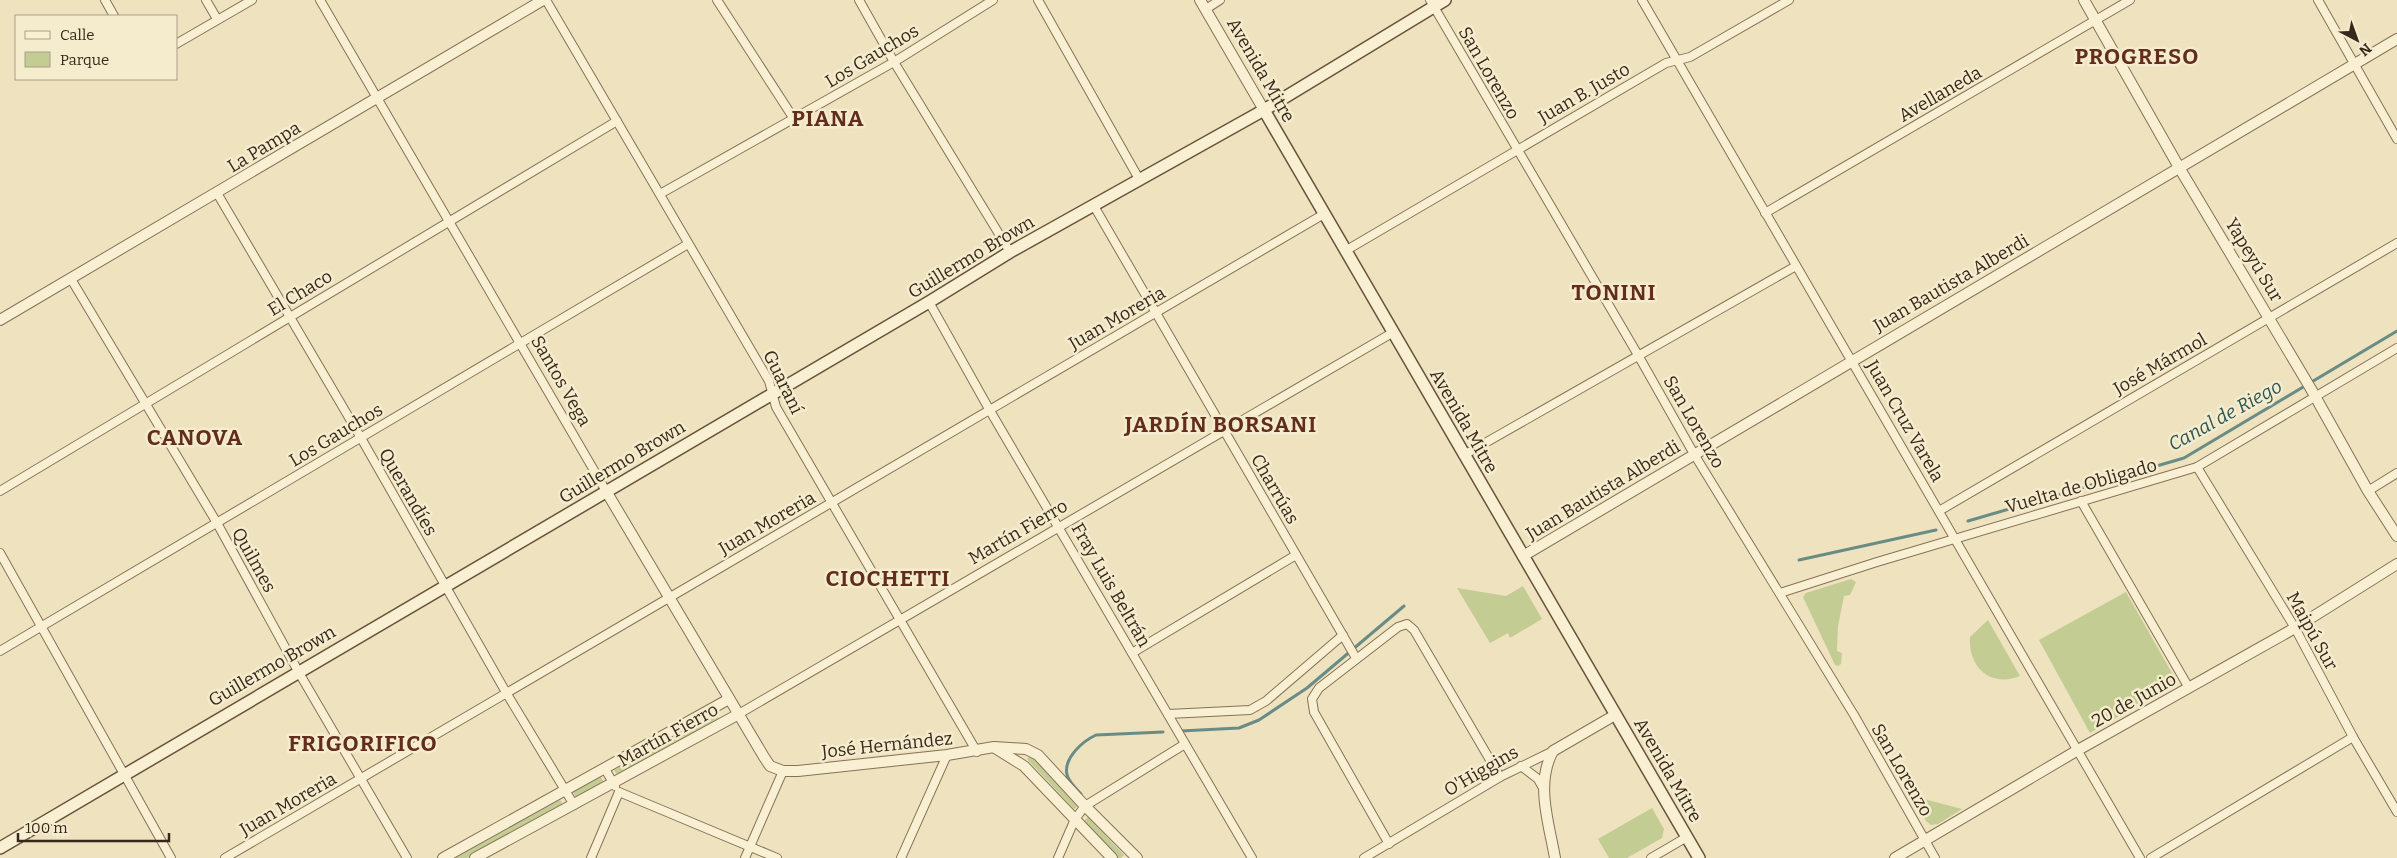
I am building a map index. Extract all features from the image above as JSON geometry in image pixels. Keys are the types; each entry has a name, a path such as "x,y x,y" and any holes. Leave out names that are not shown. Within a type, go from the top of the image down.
{"main road":[{"name":"Guillermo Brown","path":"0,848 298,671 929,302 1010,252 1264,110 1432,3 1445,0"},
{"name":"Avenida Mitre","path":"1264,110 1699,858"}],"street":[{"path":"105,0 113,15"},
{"path":"206,0 217,19"},
{"path":"178,43 252,0"},
{"name":"Santos Vega","path":"320,0 737,715 770,766 783,771"},
{"name":"La Pampa","path":"0,320 376,97 545,0"},
{"name":"Guaraní","path":"545,0 769,381 776,406 977,752"},
{"path":"717,0 794,120"},
{"path":"859,0 894,62 1010,252"},
{"name":"Los Gauchos","path":"660,194 894,62 993,0"},
{"path":"1038,0 1139,179"},
{"path":"1203,4 1220,0"},
{"name":"Juan Cruz Varela","path":"1642,0 2140,858"},
{"name":"Juan B. Justo","path":"1345,250 1666,63 1690,57 1789,0"},
{"name":"Yapeyú Sur","path":"2084,0 2180,169 2304,377 2368,491 2397,536"},
{"name":"Avellaneda","path":"1765,214 2130,0"},
{"path":"2318,0 2397,139"},
{"name":"San Lorenzo","path":"1432,3 1694,454 1780,593 1935,858"},
{"name":"Avenida Mitre","path":"1203,4 1264,110"},
{"name":"Juan Bautista Alberdi","path":"1523,556 2397,39"},
{"name":"El Chaco","path":"0,492 617,121"},
{"name":"Querandíes","path":"217,193 361,438 507,694 574,805"},
{"name":"Charrúas","path":"1094,206 1356,658"},
{"name":"Juan Moreria","path":"225,858 1324,214"},
{"name":"José Mármol","path":"1939,511 2397,243"},
{"name":"Los Gauchos","path":"0,651 688,244"},
{"path":"1464,455 1796,266"},
{"name":"Quilmes","path":"71,279 217,523 298,671 407,858"},
{"name":"Fray Luis Beltrán","path":"929,302 989,409 1060,527 1252,858"},
{"name":"Martín Fierro","path":"476,858 574,805 616,788 1223,430 1392,333"},
{"name":"Vuelta de Obligado","path":"1780,593 2197,467 2313,393 2397,348"},
{"name":"Maipú Sur","path":"2197,467 2295,628 2353,737 2397,812"},
{"path":"2368,491 2397,474"},
{"path":"2081,501 2189,688"},
{"path":"0,553 43,626 171,858"},
{"path":"1132,653 1296,555"},
{"name":"20 de Junio","path":"1895,858 2078,750 2295,628 2394,568"},
{"path":"1389,844 1314,712 1312,699 1320,688 1398,626 1407,624 1414,630 1500,777"},
{"path":"1168,714 1250,710 1266,701 1343,635"},
{"name":"Martín Fierro","path":"443,858 565,792 729,699"},
{"name":"O'Higgins","path":"1364,858 1500,777 1553,751 1615,715"},
{"path":"2151,858 2353,737"},
{"path":"1058,858 1075,819 1085,806 1185,744"},
{"path":"994,747 1024,766 1112,858"},
{"name":"José Hernández","path":"783,771 947,756 977,752 994,747 1015,747 1033,751 1038,754 1133,857"},
{"path":"1543,788 1548,760 1553,751"},
{"path":"902,858 947,756"},
{"path":"1521,766 1538,779 1543,788 1555,858"},
{"path":"605,769 616,788 777,858"},
{"path":"745,858 783,771"},
{"path":"591,858 616,788"},
{"path":"2390,800 2397,795"},
{"path":"1651,858 1687,837"}],"green space":[{"path":"1851,579 1856,582 1850,595 1844,596 1838,626 1837,651 1842,653 1841,664 1838,666 1835,665 1803,597 1806,593"},
{"path":"1523,586 1542,619 1510,638 1508,633 1490,643 1457,588 1506,596"},
{"path":"2126,592 2177,682 2090,733 2039,640"},
{"path":"1988,620 2020,676 2009,679 1990,677 1977,666 1970,648 1970,637"},
{"path":"715,713 719,719 618,776 614,770"},
{"path":"1031,755 1079,805 1074,809 1027,759"},
{"path":"601,777 604,783 576,798 573,792"},
{"path":"1906,787 1924,799 1962,809 1938,824 1931,825 1926,821"},
{"path":"560,800 563,805 467,858 453,858"},
{"path":"1652,808 1664,829 1662,838 1627,858 1609,858 1598,839"},
{"path":"1088,817 1124,855 1121,858 1118,858 1084,821"}],"waterway":[{"name":"Canal de Riego","path":"1968,521 2184,458 2397,331"},
{"name":"Canal de Riego","path":"1799,560 1936,530"},
{"path":"1181,731 1239,728 1259,720 1307,688 1404,606"},
{"path":"1081,794 1069,780 1067,769 1071,756 1085,741 1096,735 1163,732"}],"district":[{"name":"PROGRESO","path":"2137,56"},
{"name":"PIANA","path":"828,118"},
{"name":"TONINI","path":"1614,292"},
{"name":"JARDÍN BORSANI","path":"1221,424"},
{"name":"CANOVA","path":"195,437"},
{"name":"CIOCHETTI","path":"888,578"},
{"name":"FRIGORIFICO","path":"363,743"}]}
